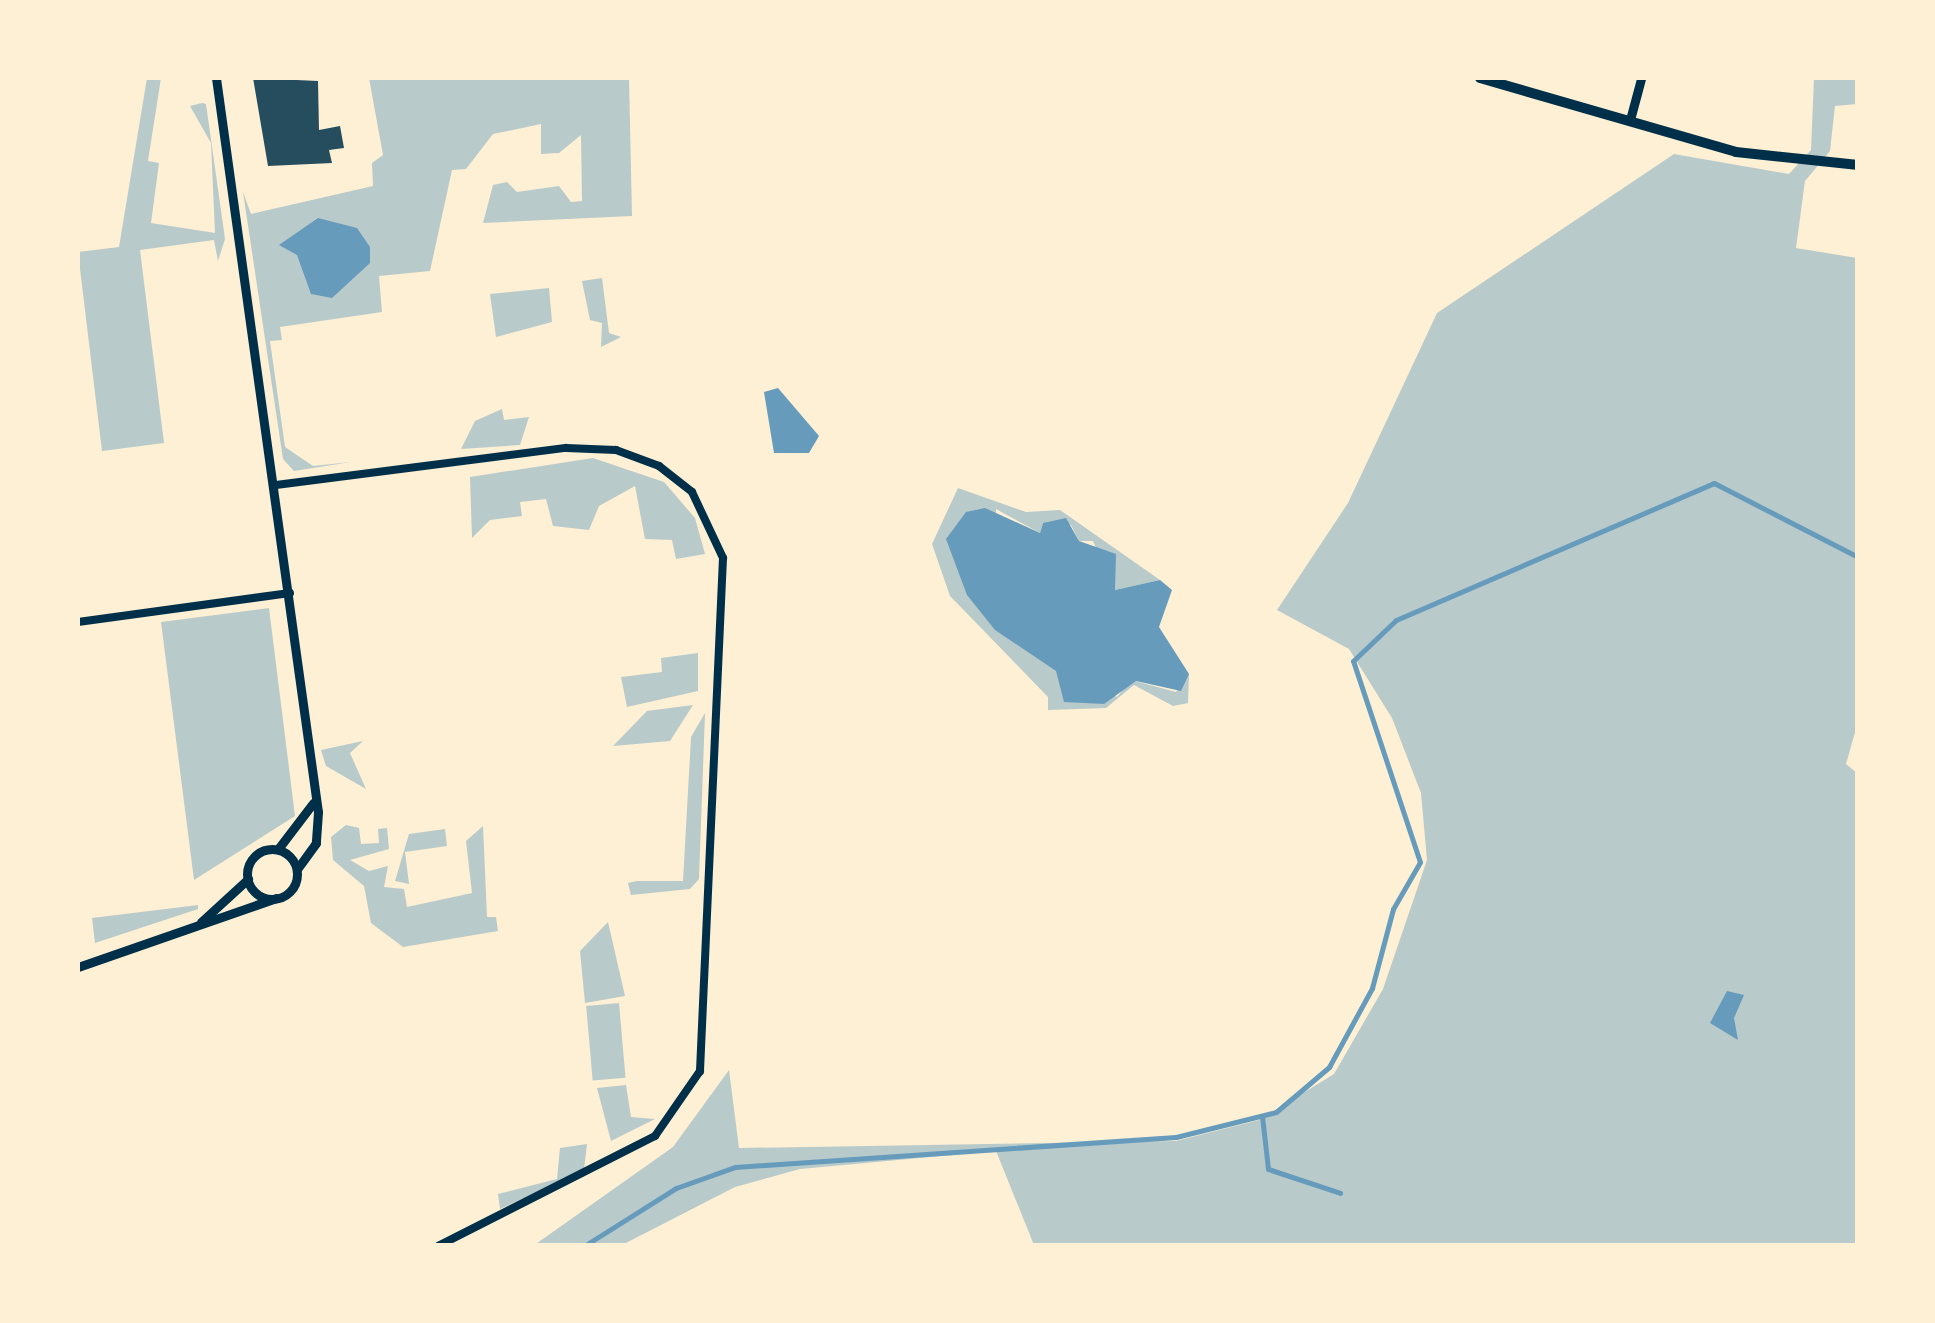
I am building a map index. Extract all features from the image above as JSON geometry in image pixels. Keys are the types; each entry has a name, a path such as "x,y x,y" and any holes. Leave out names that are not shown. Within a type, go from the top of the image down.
{"main road":[{"path":"1480,78 1632,116 1736,152 1858,165"}],"street":[{"path":"78,968 290,891 297,869 318,835 276,485 216,78"},
{"path":"1632,116 1641,78"},
{"path":"276,485 566,448 616,450 659,466 692,492 723,558 700,1071 655,1136 438,1246"},
{"path":"78,622 290,593"},
{"path":"199,924 248,880 255,856 278,849 314,802"},
{"path":"278,849 297,869"},
{"path":"248,880 276,898"}],"shaded area":[{"path":"147,78 161,78 148,161 159,163 151,223 215,233 211,143 190,106 202,103 206,104 225,239 218,261 214,240 140,250 164,443 102,451 78,252 119,247"},
{"path":"369,78 629,78 632,216 483,223 493,185 507,182 517,192 559,186 571,202 582,201 581,135 559,153 541,154 541,124 493,134 466,169 452,170 430,271 379,276 382,312 280,327 282,340 270,341 285,447 313,466 351,462 294,471 283,459 243,192 251,214 373,186 372,163 383,155"},
{"path":"1814,78 1857,78 1857,104 1835,106 1830,151 1805,181 1796,248 1857,258 1858,722 1846,764 1858,774 1857,1245 1034,1245 996,1151 800,1169 735,1187 622,1245 533,1246 673,1147 729,1070 739,1148 1176,1141 1259,1120 1334,1074 1383,989 1427,860 1421,793 1392,718 1349,649 1277,610 1348,503 1437,313 1674,154 1789,174 1811,150"},
{"path":"602,278 609,333 621,337 601,347 602,323 590,320 582,281"},
{"path":"549,288 552,322 496,337 490,294"},
{"path":"502,409 504,420 529,417 520,445 461,449 475,421"},
{"path":"593,458 664,482 695,518 705,554 676,559 672,540 645,539 635,486 599,506 589,530 553,526 546,499 520,502 522,516 490,520 472,538 470,477"},
{"path":"958,488 1026,512 1060,510 1160,580 1115,590 1093,541 1079,541 1071,525 1043,523 1040,533 996,509 995,630 1117,697 1135,681 1176,692 1189,674 1188,703 1173,706 1134,685 1106,708 1048,710 1048,697 950,596 932,544"},
{"path":"269,608 295,816 194,880 161,622"},
{"path":"698,653 698,691 627,707 621,677 662,672 661,658"},
{"path":"693,705 670,741 613,746 647,711"},
{"path":"705,713 699,879 690,889 631,895 628,883 683,881 691,737"},
{"path":"363,741 350,753 366,789 326,766 321,750"},
{"path":"346,825 359,828 361,844 379,843 378,829 387,828 389,849 350,860 369,871 388,866 384,887 404,889 407,907 472,893 466,841 483,826 487,917 496,917 498,931 403,947 371,923 364,886 333,860 331,837"},
{"path":"445,829 447,846 405,852 409,884 395,881 409,834"},
{"path":"198,905 198,909 95,943 92,918"},
{"path":"608,922 625,996 585,1003 580,951"},
{"path":"619,1003 626,1078 593,1081 586,1006"},
{"path":"626,1085 631,1117 655,1119 611,1141 597,1088"},
{"path":"587,1144 584,1169 500,1209 498,1194 557,1179 560,1148"}],"water":[{"path":"318,218 357,228 370,247 370,263 332,298 311,294 297,255 279,245"},
{"path":"778,388 819,436 809,453 774,453 764,392"},
{"path":"985,508 1040,533 1043,523 1066,518 1079,541 1116,554 1115,590 1160,580 1172,590 1159,627 1189,674 1181,691 1136,681 1104,704 1064,702 1056,671 995,630 967,595 946,539 966,512"},
{"path":"1727,991 1744,995 1734,1018 1738,1040 1710,1023"}],"building":[{"path":"253,78 318,81 319,130 340,126 344,148 329,150 332,163 268,166"}],"waterway":[{"path":"584,1246 676,1188 735,1167 1176,1137 1276,1112 1329,1067 1372,988 1393,909 1420,862 1353,661 1396,620 1714,483 1858,557"},
{"path":"1262,1116 1268,1169 1340,1193"}]}
